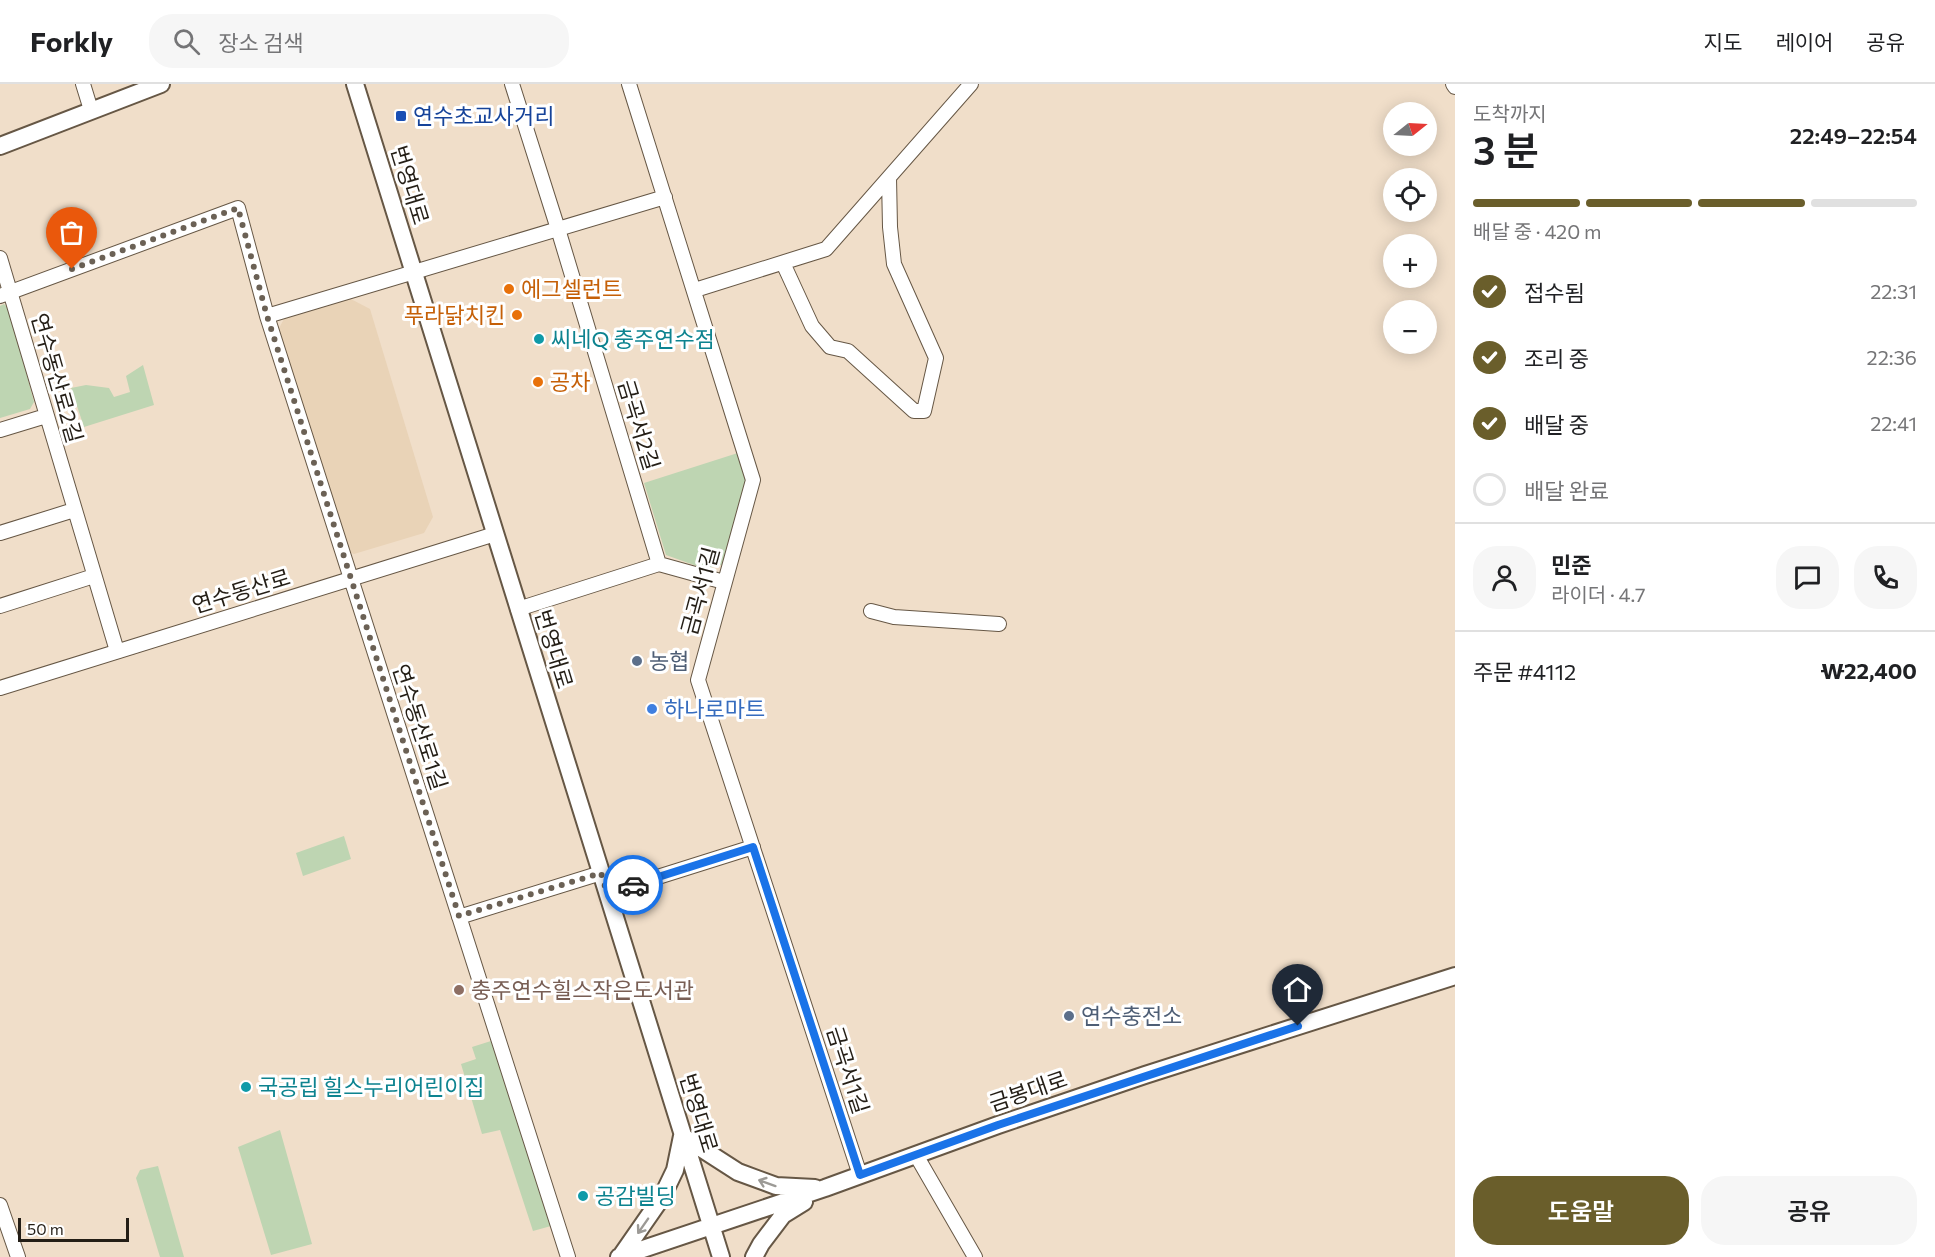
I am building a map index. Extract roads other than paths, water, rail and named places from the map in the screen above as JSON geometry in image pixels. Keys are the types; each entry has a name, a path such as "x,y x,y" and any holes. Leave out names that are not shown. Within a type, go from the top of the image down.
{"street":[{"path":"83,84 91,110"},
{"path":"0,146 161,84"},
{"name":"번영대로","path":"355,84 721,1257"},
{"name":"금곡서2길","path":"512,84 558,229 658,564"},
{"name":"금곡서1길","path":"629,84 753,480 698,680 860,1175"},
{"path":"695,290 826,249 971,84"},
{"path":"783,263 812,326 830,347 848,351 914,411 924,411 936,358 894,264 890,227 889,178"},
{"path":"267,316 665,197"},
{"name":"연수동산로1길","path":"5,294 238,208 267,316 568,1257"},
{"name":"연수동산로2길","path":"0,258 5,294 46,416 117,651"},
{"path":"0,430 46,416"},
{"path":"0,534 74,510"},
{"name":"연수동산로","path":"0,688 495,534"},
{"path":"518,609 658,564 724,582"},
{"path":"0,606 94,576"},
{"path":"871,610 894,617 999,624"},
{"path":"607,893 753,847"},
{"path":"459,916 601,873"},
{"name":"금봉대로","path":"621,1257 1145,1075 1455,976"},
{"path":"621,1257 662,1197 675,1170 682,1136 738,1172 776,1186 825,1188"},
{"path":"916,1155 975,1257"},
{"path":"753,1257 760,1244 783,1215 825,1188"},
{"path":"0,1205 18,1257"}],"place":[{"name":"연수초교사거리","path":"401,116"},
{"name":"에그셀런트","path":"509,289"},
{"name":"푸라닭치킨","path":"517,315"},
{"name":"씨네Q 충주연수점","path":"539,339"},
{"name":"공차","path":"538,382"},
{"name":"농협","path":"637,661"},
{"name":"하나로마트","path":"652,709"},
{"name":"충주연수힐스작은도서관","path":"459,990"},
{"name":"연수충전소","path":"1069,1016"},
{"name":"국공립 힐스누리어린이집","path":"246,1087"},
{"name":"공감빌딩","path":"583,1196"}]}
